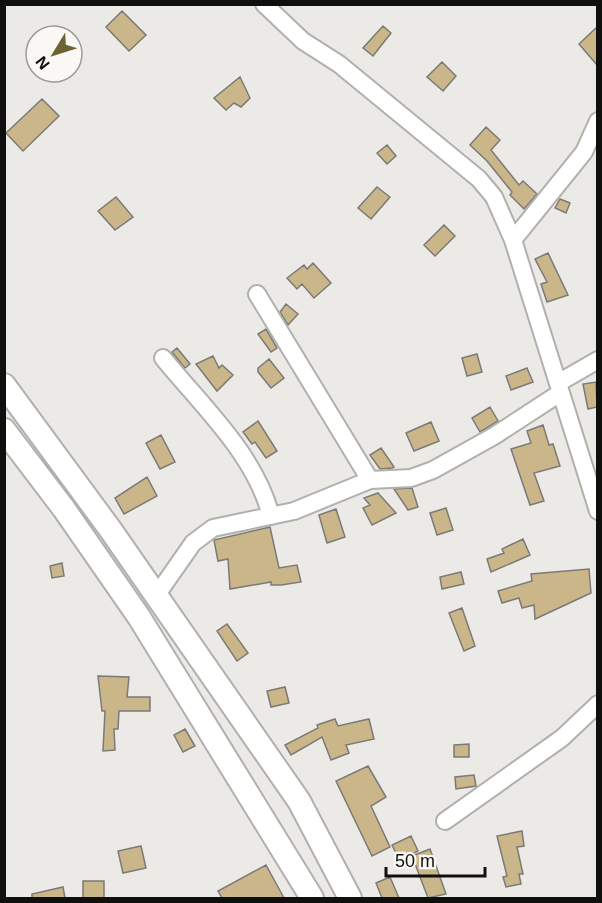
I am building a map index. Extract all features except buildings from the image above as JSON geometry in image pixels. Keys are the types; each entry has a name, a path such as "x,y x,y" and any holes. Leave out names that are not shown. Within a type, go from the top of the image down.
{"main road":[{"path":"4,385 110,529 299,801 350,898"},
{"path":"4,430 90,547 162,653 312,898"}],"street":[{"path":"264,4 303,42 339,64 479,179 494,197 513,240 559,388 594,484 597,511"},
{"path":"513,240 584,152 597,121"},
{"path":"257,294 370,480"},
{"path":"163,358 245,457 267,499 271,516"},
{"path":"156,596 193,543 203,533 236,521 294,512 370,480 411,478 433,470 495,436 597,360"},
{"path":"90,547 110,529"},
{"path":"162,653 181,632"},
{"path":"445,821 562,738 597,704"}]}
